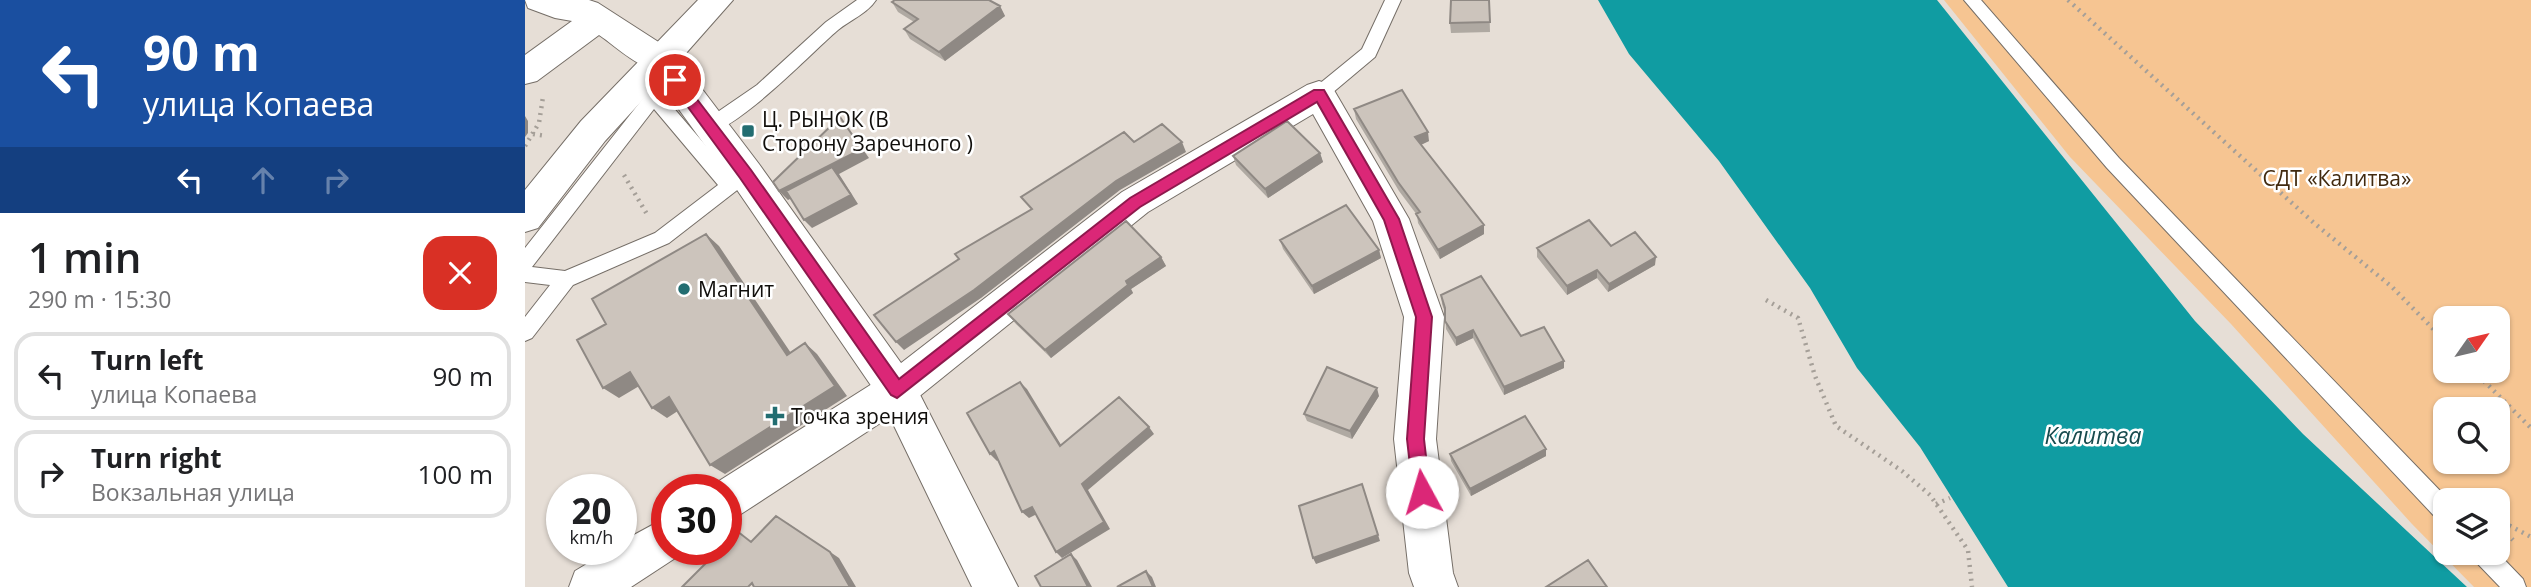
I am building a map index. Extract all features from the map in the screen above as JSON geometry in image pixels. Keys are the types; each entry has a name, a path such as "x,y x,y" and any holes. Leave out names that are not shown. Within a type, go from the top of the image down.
{"street":[{"path":"539,0 555,6 587,11 599,18 709,127 737,180 897,390 996,587"},
{"path":"525,217 665,81 717,0"},
{"path":"530,69 599,18"},
{"path":"742,490 897,390 1135,202 1319,94 1391,219 1424,317 1415,439 1431,573 1436,587"},
{"path":"591,587 651,548"}],"lane":[{"path":"709,127 763,90 832,26 868,0"},
{"path":"1319,94 1369,53 1393,0"},
{"path":"1972,0 2113,163 2433,499"},
{"path":"525,332 566,279 662,238 737,180 665,81"},
{"path":"525,262 597,148"},
{"path":"525,274 566,279"},
{"path":"2494,565 2515,587"}],"path":[{"path":"2068,0 2314,223 2392,286 2433,329"},
{"path":"525,146 545,107 530,69"},
{"path":"533,134 597,148 662,238"},
{"path":"1766,300 1798,318 1815,376 1836,426 1902,471 1936,504 1968,550 1972,587"},
{"path":"2486,383 2531,428"},
{"path":"1936,504 1950,498"},
{"path":"2510,526 2531,537"}],"green space":[{"name":"СДТ «Калитва»","path":"1944,0 2531,0 2531,587 2474,587 2452,565 2510,565 2510,488 2433,488 2433,545 2231,324 2070,157"}],"water":[{"name":"Калитва","path":"1598,0 1937,0 2195,321 2303,434 2433,555 2433,565 2443,565 2467,587 2008,587 1920,447 1857,368 1810,288 1719,161 1629,54"}],"building":[{"path":"989,0 1000,6 939,52 904,29 918,19 892,2"},
{"path":"1451,0 1489,0 1490,22 1450,23"},
{"path":"1402,90 1428,132 1415,137 1484,225 1438,250 1416,214 1420,212 1398,182 1354,109"},
{"path":"840,117 862,149 779,191 773,182"},
{"path":"1287,121 1320,153 1265,189 1233,156"},
{"path":"1162,124 1182,142 1116,181 974,290 896,342 874,315 959,259 955,254 1032,209 1021,197 1124,132 1134,142"},
{"path":"832,167 851,195 804,220 786,191"},
{"path":"1346,205 1379,250 1312,286 1280,240"},
{"path":"1589,220 1611,246 1635,232 1656,257 1609,284 1597,270 1567,286 1537,248"},
{"path":"1126,221 1161,257 1126,281 1128,285 1045,350 1008,314"},
{"path":"706,234 787,355 805,343 835,386 710,465 669,397 652,408 630,372 603,388 577,340 606,324 592,299"},
{"path":"1481,276 1521,336 1544,327 1564,361 1504,387 1473,330 1456,338 1445,321 1441,295"},
{"path":"1327,367 1377,388 1350,431 1304,414"},
{"path":"1020,382 1060,446 1119,397 1149,427 1082,484 1104,522 1056,552 1032,507 1022,512 994,451 990,454 967,413"},
{"path":"1525,416 1546,449 1470,489 1450,454"},
{"path":"1362,484 1378,535 1313,558 1299,506"},
{"path":"776,516 830,552 850,587 754,587 752,583 748,587 682,587 704,565 742,565 742,535 751,542"},
{"path":"1071,554 1088,587 1041,587 1035,576"},
{"path":"1588,560 1607,587 1546,587"},
{"path":"1146,571 1153,587 1117,587"}],"place":[{"name":"Ц. РЫНОК (В Сторону Заречного )","path":"748,131"},
{"name":"Магнит","path":"684,289"},
{"name":"Точка зрения","path":"775,416"}],"route":[{"path":"675,80 746,174 897,390 1135,202 1319,94 1391,219 1424,317 1415,439 1422,492"}]}
